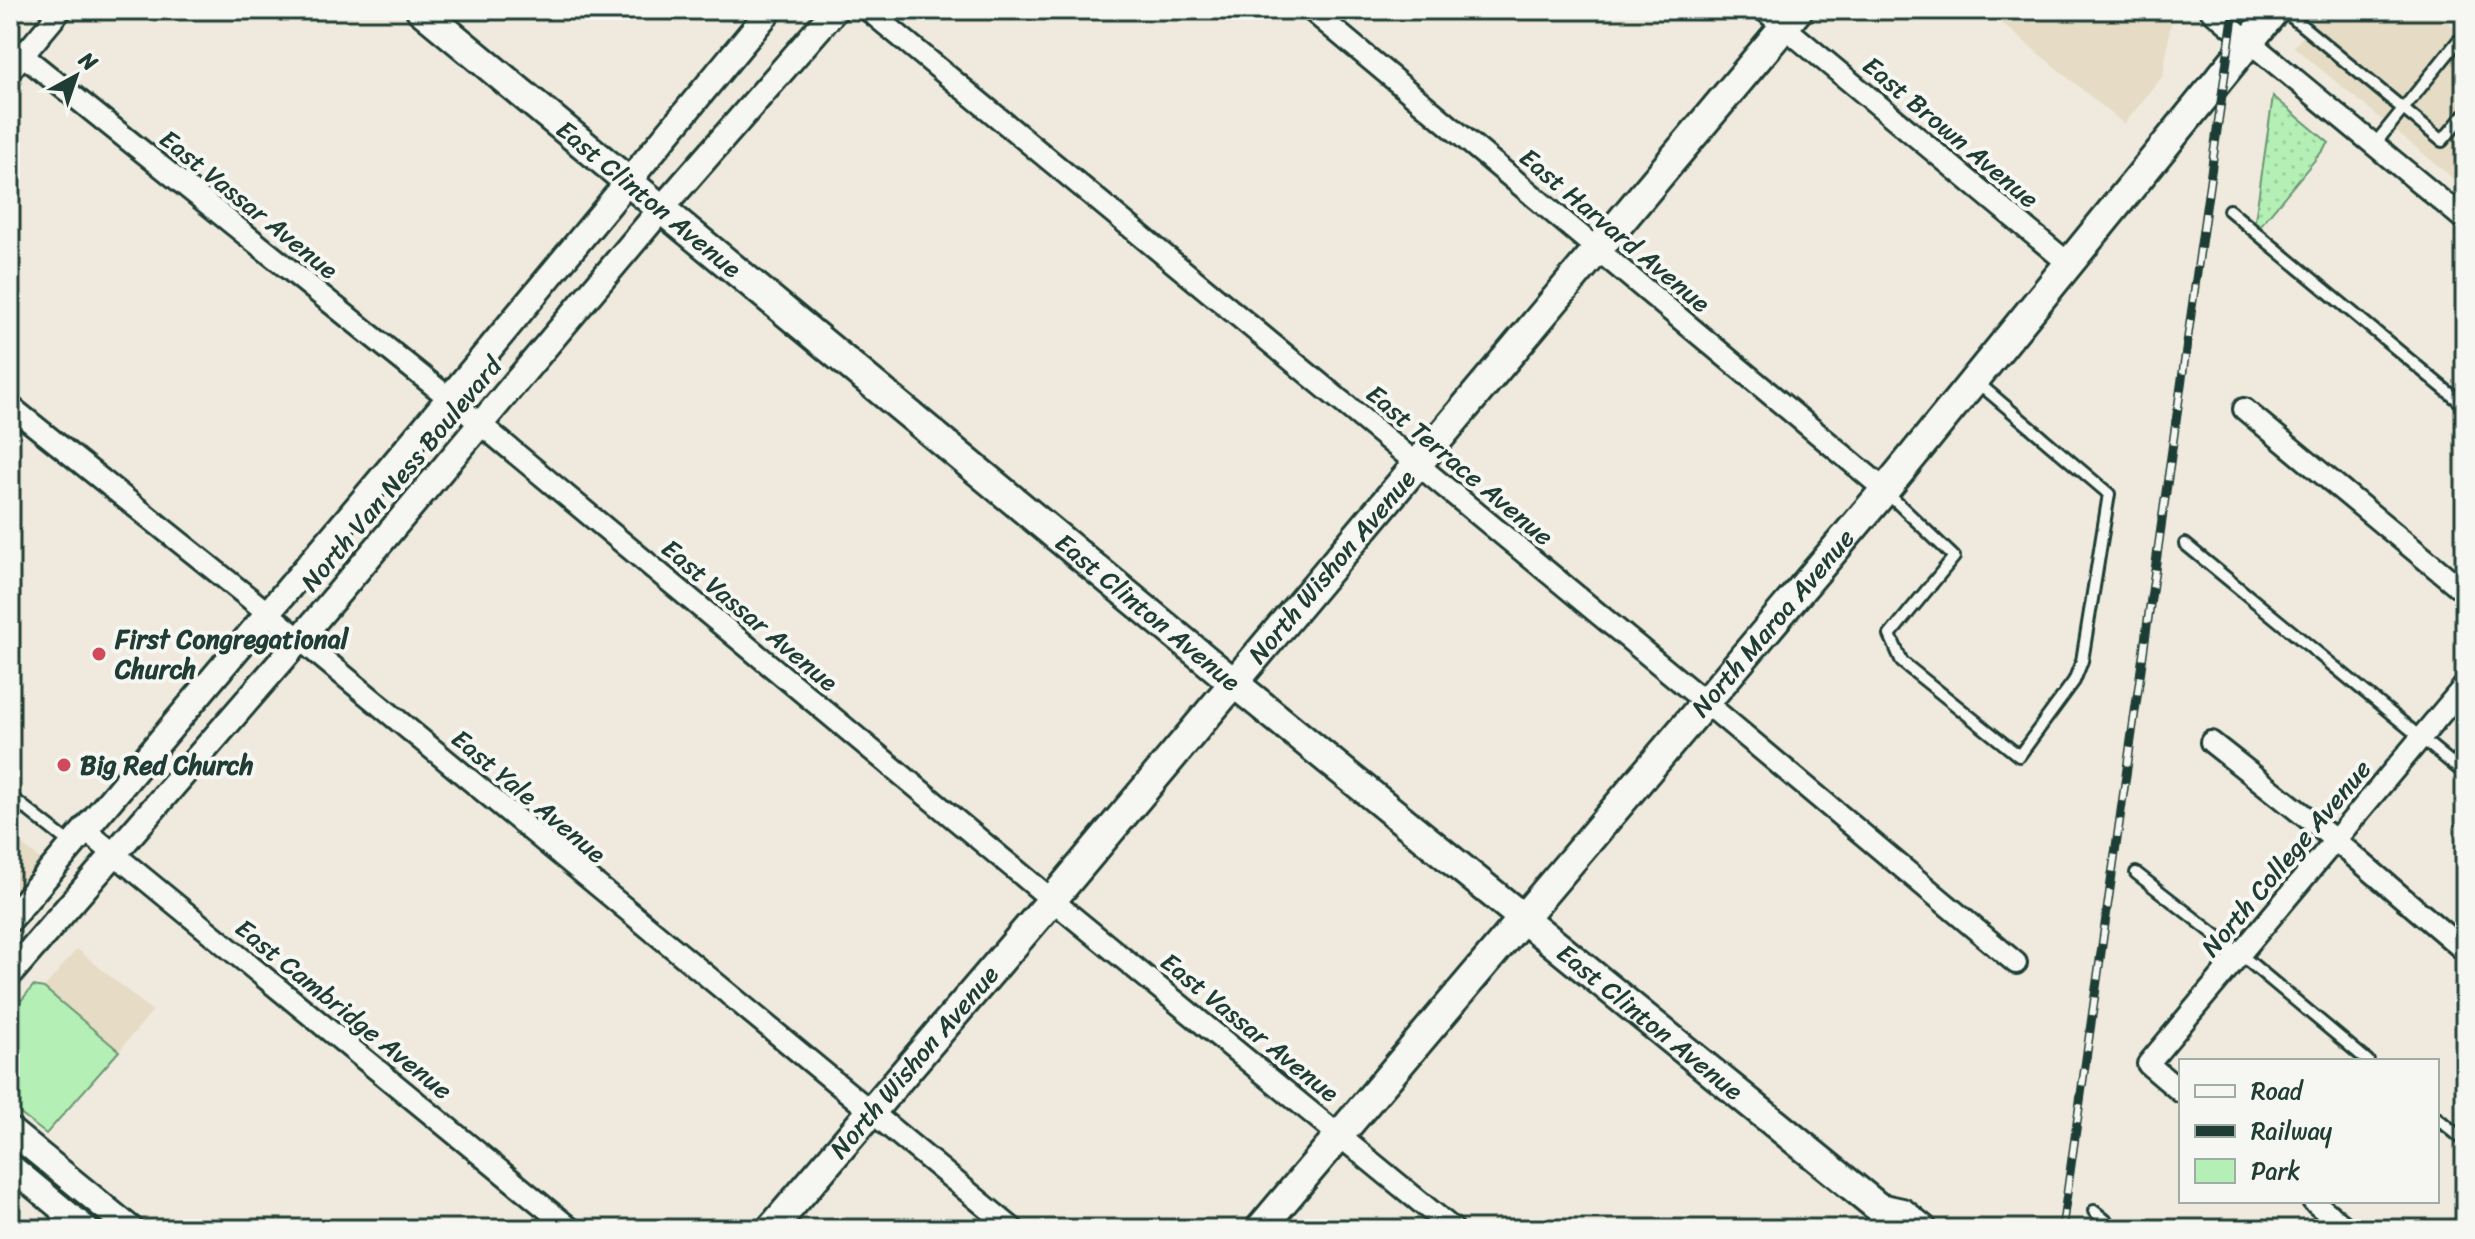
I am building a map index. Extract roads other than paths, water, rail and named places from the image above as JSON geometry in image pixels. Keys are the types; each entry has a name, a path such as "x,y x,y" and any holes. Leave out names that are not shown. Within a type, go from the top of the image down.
{"main road":[{"name":"East Clinton Avenue","path":"421,10 1882,1219 1902,1213 1922,1229"},
{"name":"North Maroa Avenue","path":"1260,1229 1885,490 2275,10"},
{"name":"North Wishon Avenue","path":"771,1229 1052,900 1417,464 1596,248 1782,15"}],"street":[{"path":"14,57 61,10"},
{"name":"North Van Ness Boulevard","path":"10,919 449,398 770,10"},
{"name":"North Van Ness Boulevard","path":"10,974 299,639 662,208 835,10"},
{"name":"East Terrace Avenue","path":"868,10 2016,963"},
{"name":"East Harvard Avenue","path":"1311,10 1885,490"},
{"path":"2211,10 2465,220"},
{"name":"East Brown Avenue","path":"1782,15 2068,263"},
{"name":"East Vassar Avenue","path":"14,57 449,398 1453,1229"},
{"name":"East Yale Avenue","path":"10,406 268,613 1013,1229"},
{"path":"2244,409 2465,592"},
{"name":"North College Avenue","path":"2179,1090 2148,1064 2465,685"},
{"path":"2211,742 2335,840 2465,951"},
{"name":"East Cambridge Avenue","path":"78,837 113,853 571,1229"},
{"path":"10,1130 131,1229"},
{"path":"10,1166 86,1229"},
{"path":"2315,1203 2347,1229"}],"lane":[{"path":"2283,10 2442,141 2465,114"},
{"path":"2374,145 2458,41 2465,46"},
{"path":"2229,210 2465,406"},
{"path":"1885,490 1954,557 1890,635 1902,662 2019,756 2074,681 2082,661 2109,494 1975,379"},
{"path":"2185,544 2465,774"},
{"path":"10,796 78,837"},
{"path":"2136,873 2240,954 2366,1059"},
{"path":"2439,1120 2465,1141"},
{"path":"2094,1211 2116,1229"}],"railway":[{"path":"2062,1229 2234,10"}],"place":[{"name":"First Congregational Church","path":"99,654"},
{"name":"Big Red Church","path":"64,765"}]}
